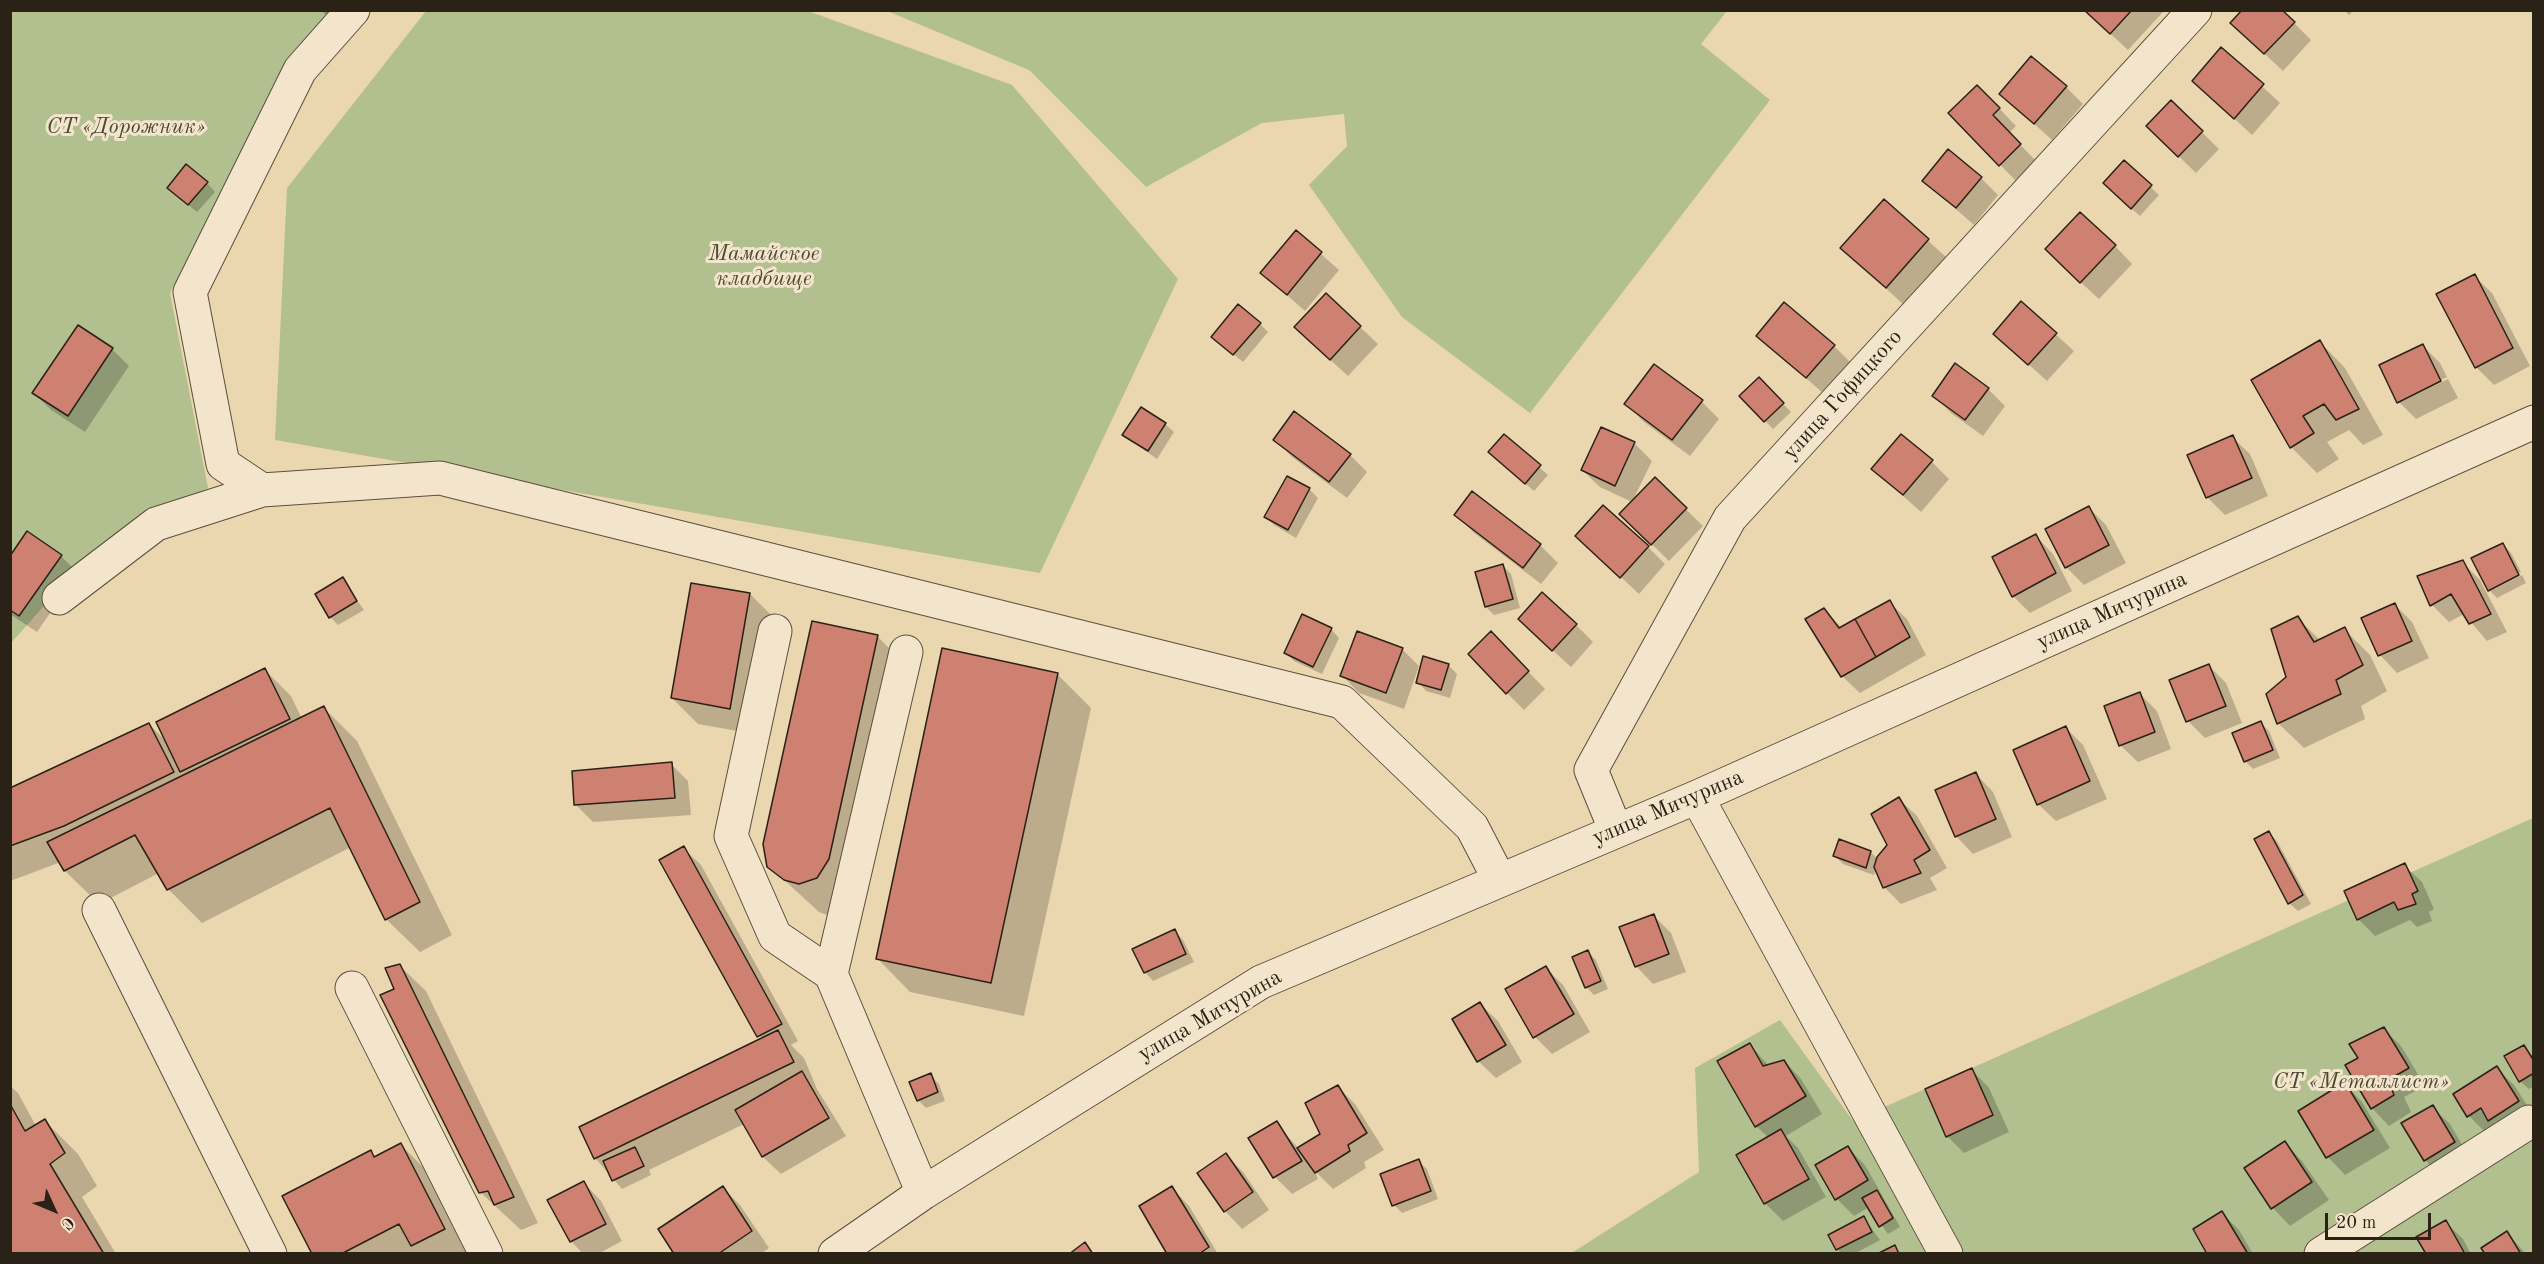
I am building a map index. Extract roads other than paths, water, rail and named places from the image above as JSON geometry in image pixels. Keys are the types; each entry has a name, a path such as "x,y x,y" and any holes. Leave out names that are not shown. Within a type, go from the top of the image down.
{"street":[{"path":"262,490 223,464 190,292 300,70 353,10"},
{"name":"улица Гофицкого","path":"1616,831 1591,770 1730,518 2195,10"},
{"name":"улица Мичурина","path":"835,1254 923,1193 1261,982 1499,879 1697,797 2534,422"},
{"path":"59,598 156,524 262,490 440,478 1342,702 1472,827 1499,879"},
{"path":"776,631 731,836 774,936 831,974 923,1193"},
{"path":"831,974 906,652"},
{"path":"1697,797 1946,1254"},
{"path":"99,910 270,1254"},
{"path":"352,988 486,1254"},
{"path":"2321,1254 2529,1122"}],"park label":[{"name":"СТ «Дорожник»","path":"126,127"},
{"name":"Мамайское кладбище","path":"764,266"},
{"name":"СТ «Металлист»","path":"2361,1082"}]}
